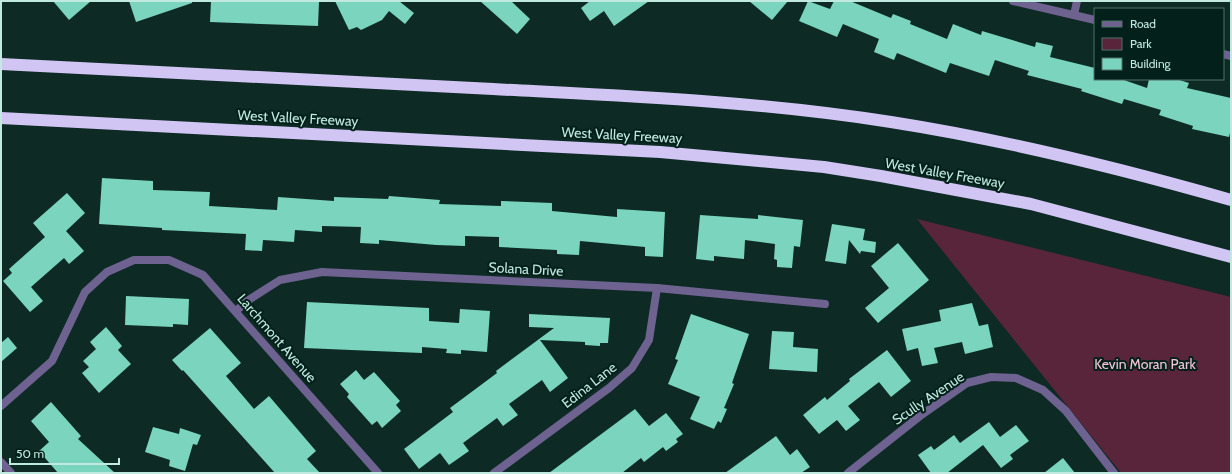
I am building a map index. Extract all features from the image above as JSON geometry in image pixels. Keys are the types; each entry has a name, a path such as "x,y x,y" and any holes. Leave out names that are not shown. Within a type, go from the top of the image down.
{"highway":[{"path":"1,64 667,98 781,107 889,121 1004,142 1162,180 1231,200"},
{"name":"West Valley Freeway","path":"1,118 660,152 817,166 881,176 1031,204 1231,256"}],"street":[{"path":"1013,1 1094,20"},
{"path":"1074,15 1077,1"},
{"name":"Larchmont Avenue","path":"1,406 52,361 85,292 107,272 134,260 169,260 203,275 378,473"},
{"name":"Solana Drive","path":"236,311 247,301 280,280 322,272 657,288 825,304"},
{"name":"Edina Lane","path":"494,473 609,388 632,368 649,340 657,288"},
{"name":"Scully Avenue","path":"848,473 920,416 967,383 991,377 1016,378 1043,390 1066,411 1114,473"},
{"path":"1,462 11,473"}],"green space":[{"name":"Kevin Moran Park","path":"917,219 1231,297 1231,473 1121,473"}],"building":[{"path":"53,1 91,1 69,20"},
{"path":"129,1 192,1 192,3 136,22"},
{"path":"211,1 319,2 318,26 210,22"},
{"path":"335,1 399,1 414,13 405,24 389,11 382,20 361,30 357,27 349,30"},
{"path":"480,1 511,1 530,19 517,34"},
{"path":"590,1 649,1 614,26 604,11 590,21 581,8"},
{"path":"749,1 788,1 772,20"},
{"path":"808,1 830,9 834,1 850,1 891,18 893,14 911,21 910,24 947,39 953,24 981,35 982,31 1035,47 1036,42 1053,46 1050,57 1094,68 1094,80 1124,80 1147,88 1149,80 1179,80 1189,83 1187,88 1231,98 1231,129 1229,137 1192,129 1193,126 1159,115 1161,110 1124,99 1122,104 1081,91 1082,89 1027,75 1029,71 995,60 989,76 950,63 946,73 897,53 894,60 874,52 879,39 843,24 837,37 799,21"},
{"path":"102,178 153,181 153,190 210,192 209,206 277,210 278,197 334,201 334,197 388,199 389,196 440,200 439,204 501,206 501,201 552,203 552,211 617,217 617,209 665,212 663,257 645,256 645,247 580,241 579,255 557,254 557,250 499,247 499,237 465,236 465,246 379,240 379,244 360,243 361,227 322,226 322,232 295,230 294,242 263,240 262,251 245,250 246,234 162,230 162,228 99,224"},
{"path":"67,193 85,213 66,231 84,251 69,264 64,258 31,287 43,301 30,312 3,281 12,273 9,269 45,237 33,223"},
{"path":"700,215 758,219 758,215 803,220 800,247 794,246 792,268 777,267 777,260 774,259 775,244 745,240 744,259 714,256 714,261 696,259"},
{"path":"832,224 865,229 863,240 876,242 875,253 861,251 860,254 849,240 846,264 825,261"},
{"path":"898,243 929,280 878,323 865,308 889,288 871,266"},
{"path":"126,296 189,299 188,325 173,324 173,327 125,325"},
{"path":"307,302 429,308 429,321 459,323 460,309 490,311 487,352 461,350 461,354 446,353 447,349 422,347 422,353 304,348"},
{"path":"972,303 979,326 988,324 993,347 965,354 962,342 934,348 938,363 922,366 918,348 907,351 902,329 941,321 939,310"},
{"path":"529,314 610,318 608,343 600,343 600,346 585,345 585,342 540,340 568,378 550,392 542,380 509,404 518,415 503,426 497,418 463,443 469,451 449,465 440,453 419,469 404,449 453,412 450,408 497,373 496,371 554,328 529,327"},
{"path":"691,314 749,334 732,383 734,384 724,408 727,409 721,423 718,421 714,429 690,419 700,397 668,384 678,360 675,359"},
{"path":"106,327 122,346 118,350 131,364 99,393 82,373 89,367 83,361 96,349 90,342"},
{"path":"210,328 241,363 226,376 254,409 269,396 316,451 307,459 320,473 275,473 183,370 182,371 172,360"},
{"path":"772,331 794,332 793,347 818,349 817,372 769,369"},
{"path":"8,337 17,348 1,362 1,343"},
{"path":"887,350 911,381 891,397 879,382 848,406 860,420 846,431 837,420 819,434 803,415 825,397 827,400 850,381 849,379"},
{"path":"356,370 364,380 374,372 400,401 396,405 401,411 382,428 377,421 372,425 347,397 349,394 340,384"},
{"path":"51,402 81,436 78,439 115,473 58,473 39,451 49,442 31,421"},
{"path":"635,409 649,426 666,413 683,434 676,439 678,442 666,451 663,447 644,462 641,458 622,473 549,473"},
{"path":"989,422 1000,437 1016,425 1029,441 1010,455 1013,459 1001,468 983,445 947,473 931,473 918,455 931,446 934,450 954,435 960,443"},
{"path":"153,427 179,434 180,428 201,435 197,445 193,444 185,471 169,466 170,460 145,452"},
{"path":"776,436 790,455 797,449 810,467 801,473 725,473"},
{"path":"1063,458 1075,473 1044,473"}]}
